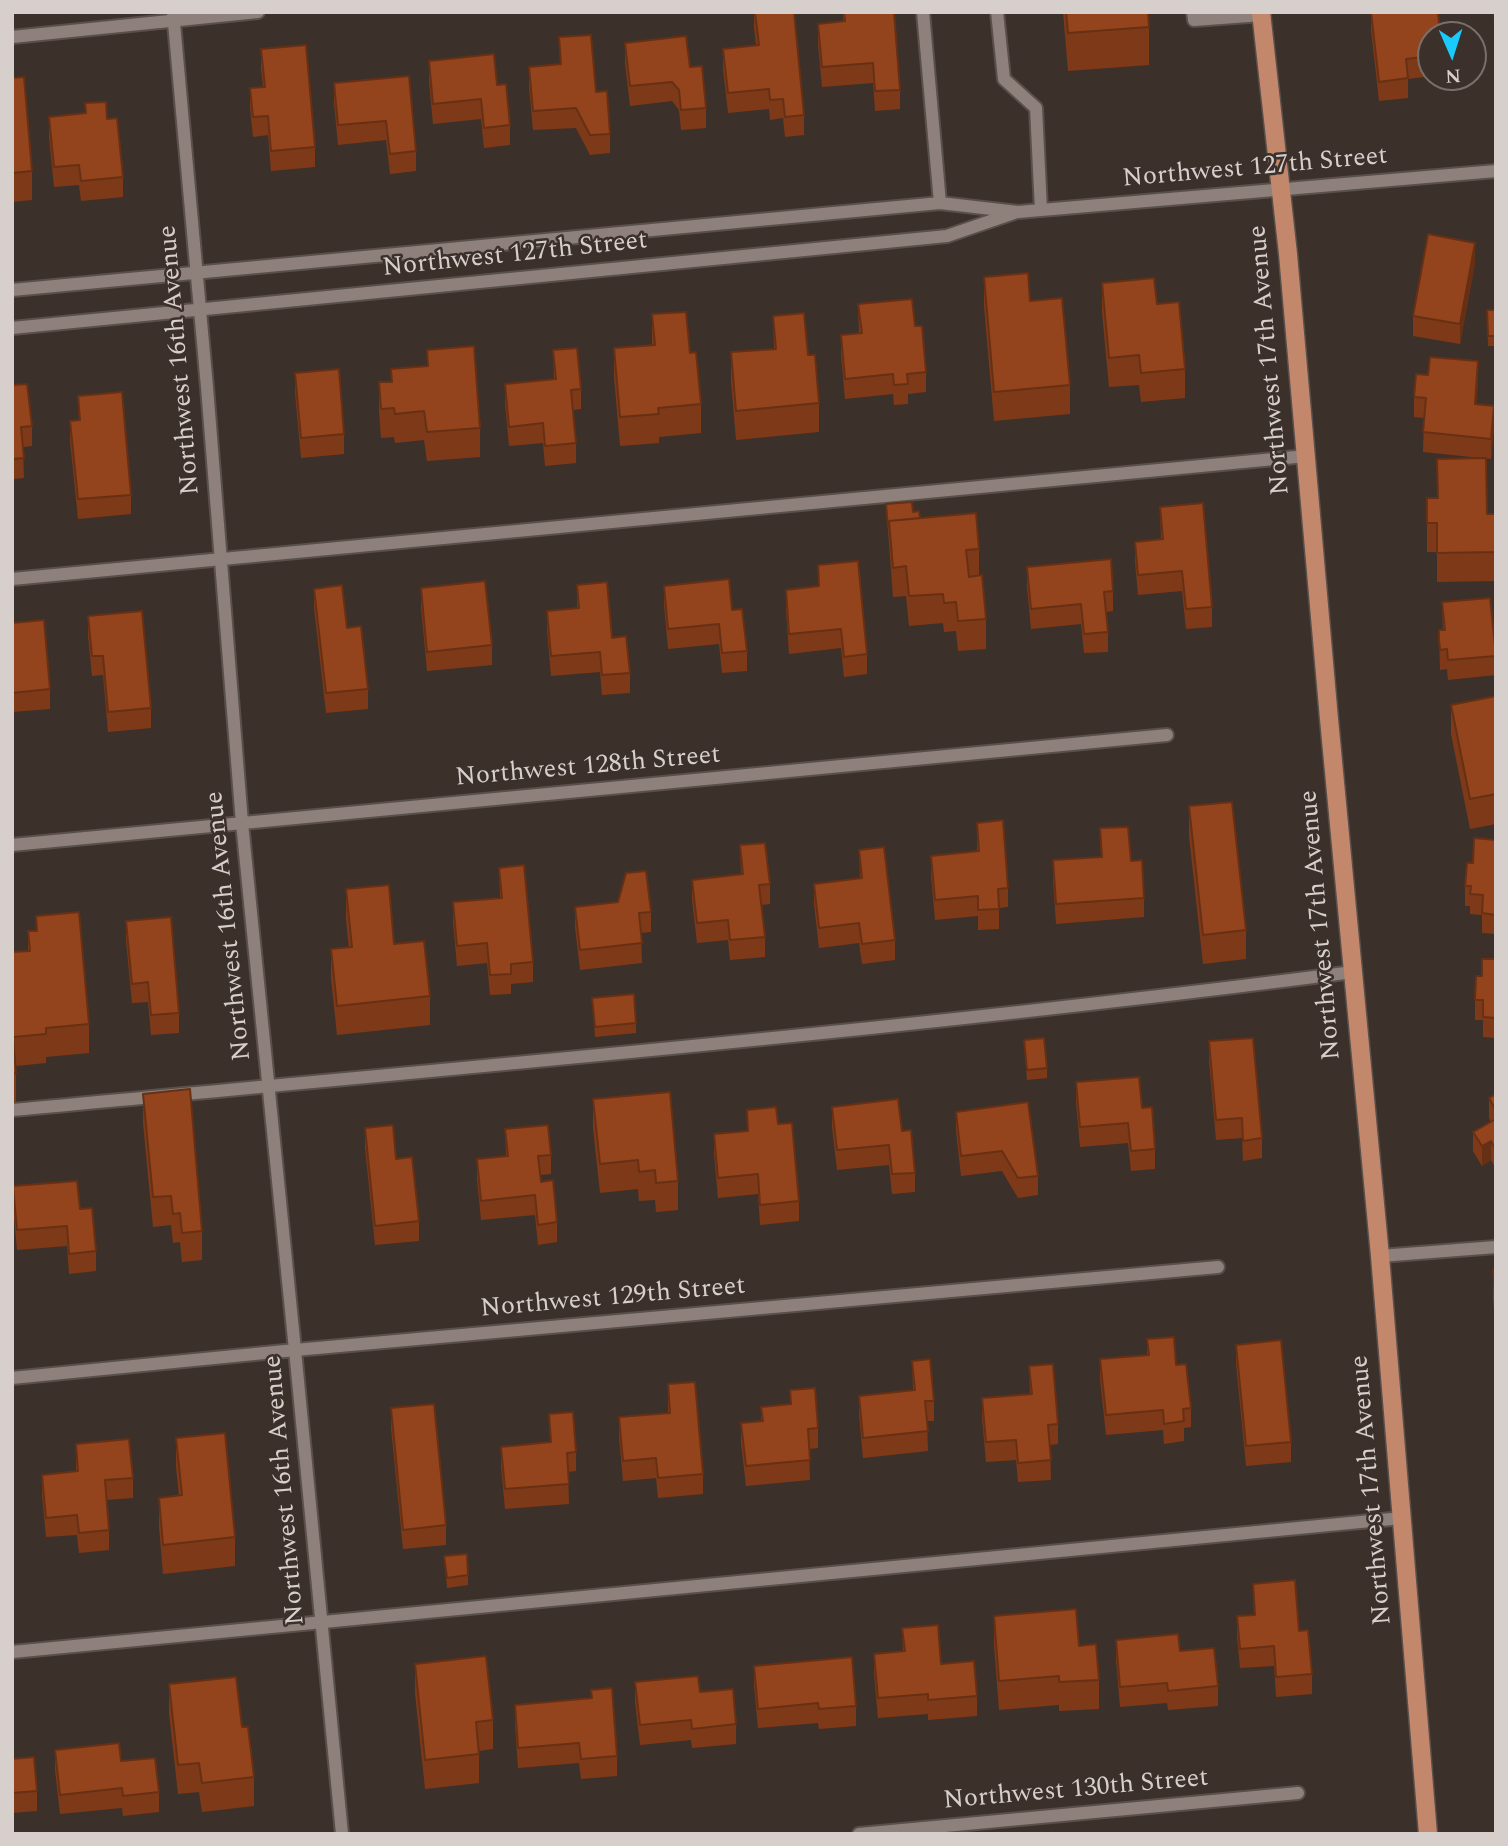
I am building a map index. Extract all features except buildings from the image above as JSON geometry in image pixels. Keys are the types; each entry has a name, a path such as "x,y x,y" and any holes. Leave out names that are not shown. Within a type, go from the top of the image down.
{"main road":[{"name":"Northwest 17th Avenue","path":"1261,13 1282,190 1380,1256 1428,1834"}],"street":[{"path":"12,37 174,16 258,12"},
{"path":"923,12 940,203"},
{"path":"997,12 1004,79 1037,108 1041,210"},
{"path":"1193,12 1194,20 1261,13"},
{"name":"Northwest 16th Avenue","path":"174,16 242,823 341,1834"},
{"name":"Northwest 127th Street","path":"12,290 940,203 1018,212 1496,171"},
{"name":"Northwest 127th Street","path":"12,328 947,236 1018,212"},
{"path":"12,579 1306,456"},
{"name":"Northwest 128th Street","path":"12,845 1167,735"},
{"path":"12,1110 732,1043 1116,1002 1353,972"},
{"path":"1380,1256 1496,1247"},
{"name":"Northwest 129th Street","path":"12,1378 1217,1267"},
{"path":"12,1652 1402,1518"},
{"name":"Northwest 130th Street","path":"859,1834 1298,1793"}]}
